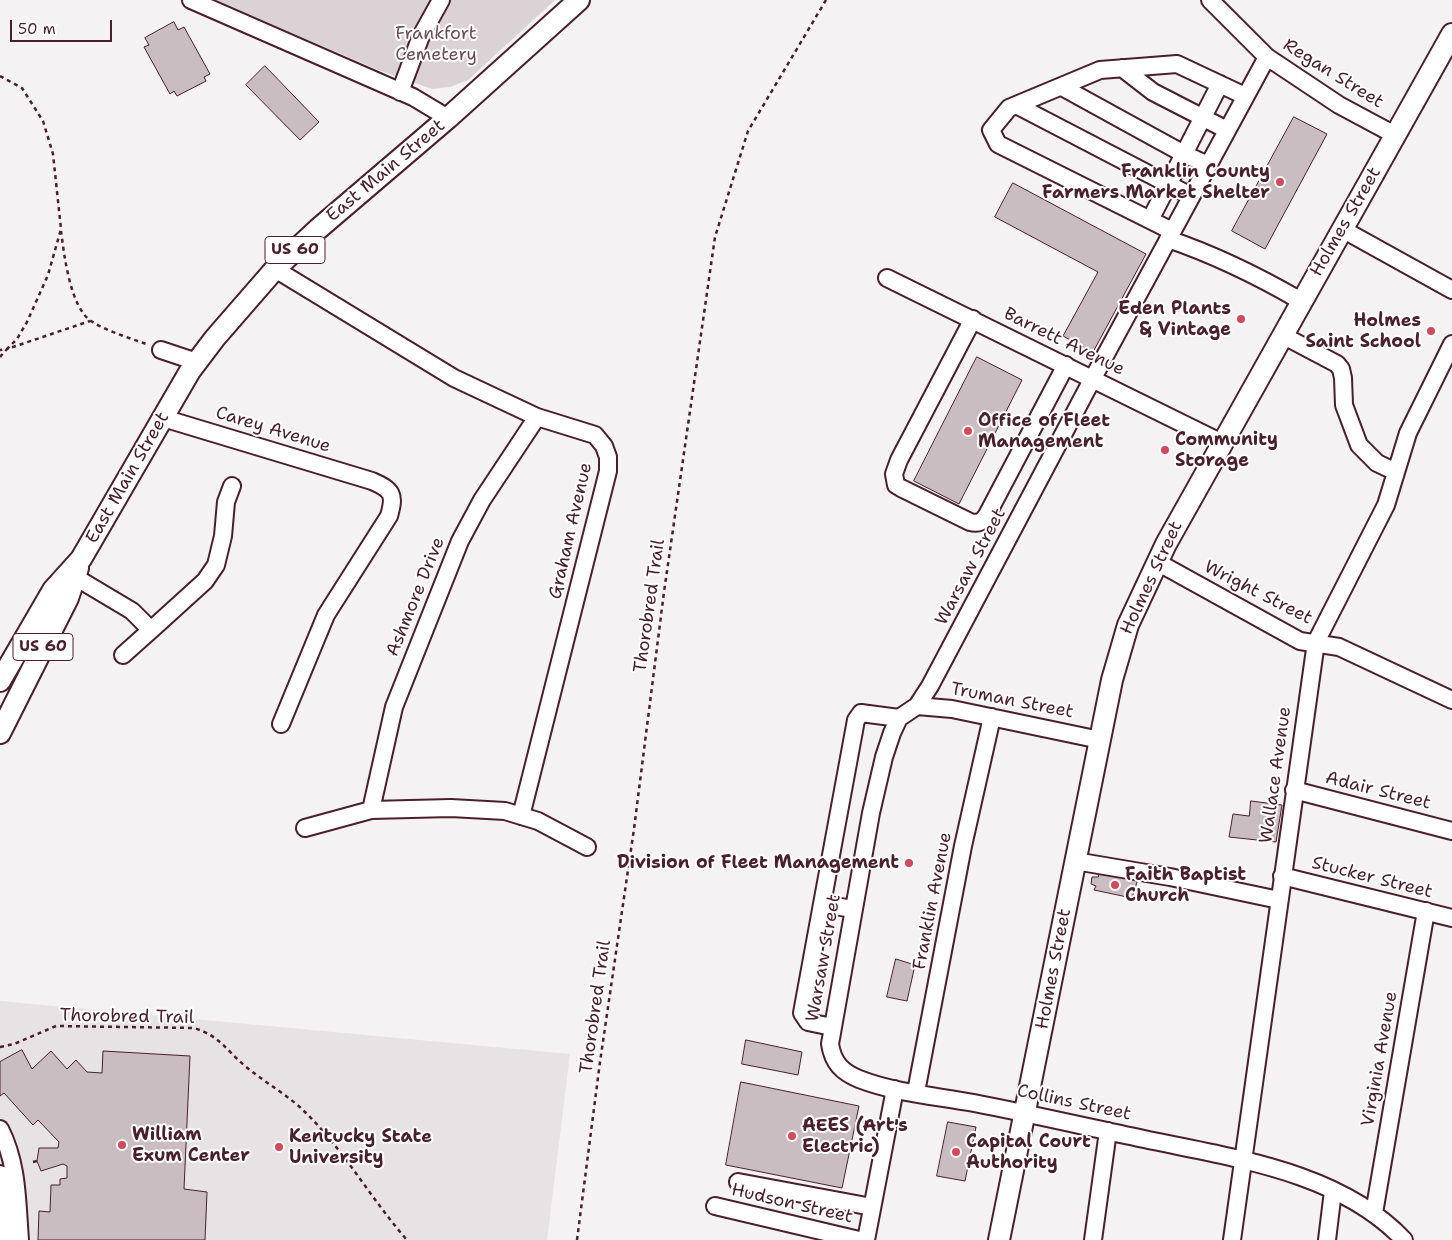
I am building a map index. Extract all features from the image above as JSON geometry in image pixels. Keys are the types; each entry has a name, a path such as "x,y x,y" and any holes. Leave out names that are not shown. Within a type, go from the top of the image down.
{"main road":[{"name":"East Main Street","path":"0,733 68,598 78,568 163,418 197,362 215,338 275,269 318,228 448,118 580,0"},
{"name":"Holmes Street","path":"999,1240 1112,680 1124,635 1157,562 1282,335 1452,34"},
{"name":"East Main Street","path":"0,680 7,657 53,590 78,568"}],"street":[{"path":"191,0 400,92 448,118"},
{"path":"400,92 421,36 441,0"},
{"name":"Regan Street","path":"1211,0 1267,57 1339,105 1395,135"},
{"name":"Warsaw Street","path":"895,1089 860,1079 837,1066 832,1056 830,1044 871,813 884,757 892,733 900,718 916,706 959,633 1092,378 1267,57"},
{"path":"1245,96 1177,64 1100,70 1009,108 991,130 998,144 1150,220 1170,235 1268,282 1301,301"},
{"path":"1122,68 1153,92 1202,119 1227,130"},
{"path":"1150,220 1220,84"},
{"path":"1062,86 1184,154 1208,165"},
{"path":"1016,105 1191,196"},
{"path":"1342,230 1452,290"},
{"name":"Graham Avenue","path":"275,269 454,378 537,417 595,435 604,446 608,457 608,471 521,816"},
{"name":"Barrett Avenue","path":"887,278 1222,443"},
{"path":"973,320 899,460 894,474 896,485 970,522 977,524 982,522 987,516 1066,365"},
{"path":"1282,335 1337,364 1341,369 1344,404 1359,445 1376,463 1396,472"},
{"name":"Wallace Avenue","path":"1232,1240 1316,642 1386,505 1408,433 1446,368 1452,344"},
{"path":"161,350 197,362"},
{"name":"Ashmore Drive","path":"371,810 394,706 460,541 482,500 537,417"},
{"name":"Carey Avenue","path":"163,418 372,481 384,486 391,493 392,505 389,516 326,615 281,724"},
{"path":"123,655 205,582 216,565 224,536 226,502 232,486"},
{"name":"Wright Street","path":"1157,562 1300,641 1340,647 1452,700"},
{"path":"78,568 132,611 151,630"},
{"name":"Truman Street","path":"916,706 952,709 1100,740"},
{"path":"832,1026 808,1022 802,1013 856,720 861,713 900,718"},
{"name":"Franklin Avenue","path":"916,1092 963,846 992,717"},
{"name":"Adair Street","path":"1294,790 1452,831"},
{"path":"305,828 371,810 451,808 506,812 521,816 538,821 587,847"},
{"path":"1076,861 1279,900"},
{"name":"Stucker Street","path":"1282,876 1452,918"},
{"path":"822,904 853,909"},
{"name":"Virginia Avenue","path":"1374,1213 1426,912"},
{"path":"866,1240 895,1089"},
{"name":"Collins Street","path":"895,1089 1025,1113 1244,1160 1298,1176 1333,1191 1374,1213 1404,1240"},
{"path":"0,1129 11,1156 16,1176 20,1240"},
{"path":"1093,1240 1108,1131"},
{"path":"0,1174 4,1203 4,1240"},
{"path":"738,1182 872,1207"},
{"path":"1327,1240 1333,1191"},
{"name":"Hudson Street","path":"715,1206 859,1240"}],"path":[{"name":"Thorobred Trail","path":"577,1240 600,1062 634,829 664,592 715,237 748,131 826,0"},
{"path":"0,76 22,88 43,121 52,154 61,229 74,294 82,312 90,321 161,350"},
{"path":"0,356 17,339 26,322 48,275 61,229"},
{"path":"0,350 7,350 90,321"},
{"name":"Thorobred Trail","path":"0,1047 14,1044 56,1026 194,1028 208,1032 223,1043 242,1064 305,1111 407,1240"}],"shaded area":[{"name":"Kentucky State University","path":"0,1001 570,1054 547,1240 0,1240"}],"green space":[{"name":"Frankfort Cemetery","path":"215,0 555,0 468,80 450,87 432,89 378,70"}],"building":[{"path":"174,22 178,30 184,27 210,74 204,77 206,81 177,96 174,91 170,94 144,47 149,45 145,38"},
{"path":"265,66 319,122 300,140 246,85"},
{"name":"Franklin County Farmers Market Shelter","path":"1294,117 1327,134 1265,249 1232,231"},
{"path":"1013,183 1146,254 1093,352 1063,336 1098,272 995,217"},
{"name":"Office of Fleet Management","path":"977,357 1022,380 959,504 914,481"},
{"path":"1251,801 1282,805 1276,842 1229,837 1233,814 1249,816"},
{"name":"Faith Baptist Church","path":"1099,871 1138,879 1132,898 1094,890 1096,886 1091,884 1092,877 1098,877"},
{"path":"896,959 915,965 907,1001 887,997"},
{"path":"746,1040 802,1052 798,1075 742,1064"},
{"name":"William Exum Center","path":"22,1050 32,1069 51,1051 67,1069 76,1060 87,1072 102,1073 103,1051 190,1056 184,1189 207,1192 205,1240 38,1240 39,1211 50,1212 51,1185 60,1185 60,1179 67,1178 67,1166 63,1164 41,1171 37,1161 39,1148 58,1148 59,1142 38,1120 33,1125 4,1093 0,1096 0,1062"},
{"name":"AEES (Art's Electric)","path":"741,1082 859,1106 842,1188 726,1165"},
{"name":"Capital Court Authority","path":"948,1122 976,1127 965,1181 937,1176"}],"place":[{"name":"Franklin County Farmers Market Shelter","path":"1280,182"},
{"name":"Eden Plants & Vintage","path":"1241,319"},
{"name":"Holmes Saint School","path":"1431,331"},
{"name":"Office of Fleet Management","path":"968,431"},
{"name":"Community Storage","path":"1165,450"},
{"name":"Division of Fleet Management","path":"909,863"},
{"name":"Faith Baptist Church","path":"1115,885"},
{"name":"AEES (Art's Electric)","path":"792,1136"},
{"name":"William Exum Center","path":"122,1145"},
{"name":"Kentucky State University","path":"279,1147"},
{"name":"Capital Court Authority","path":"956,1152"}]}
